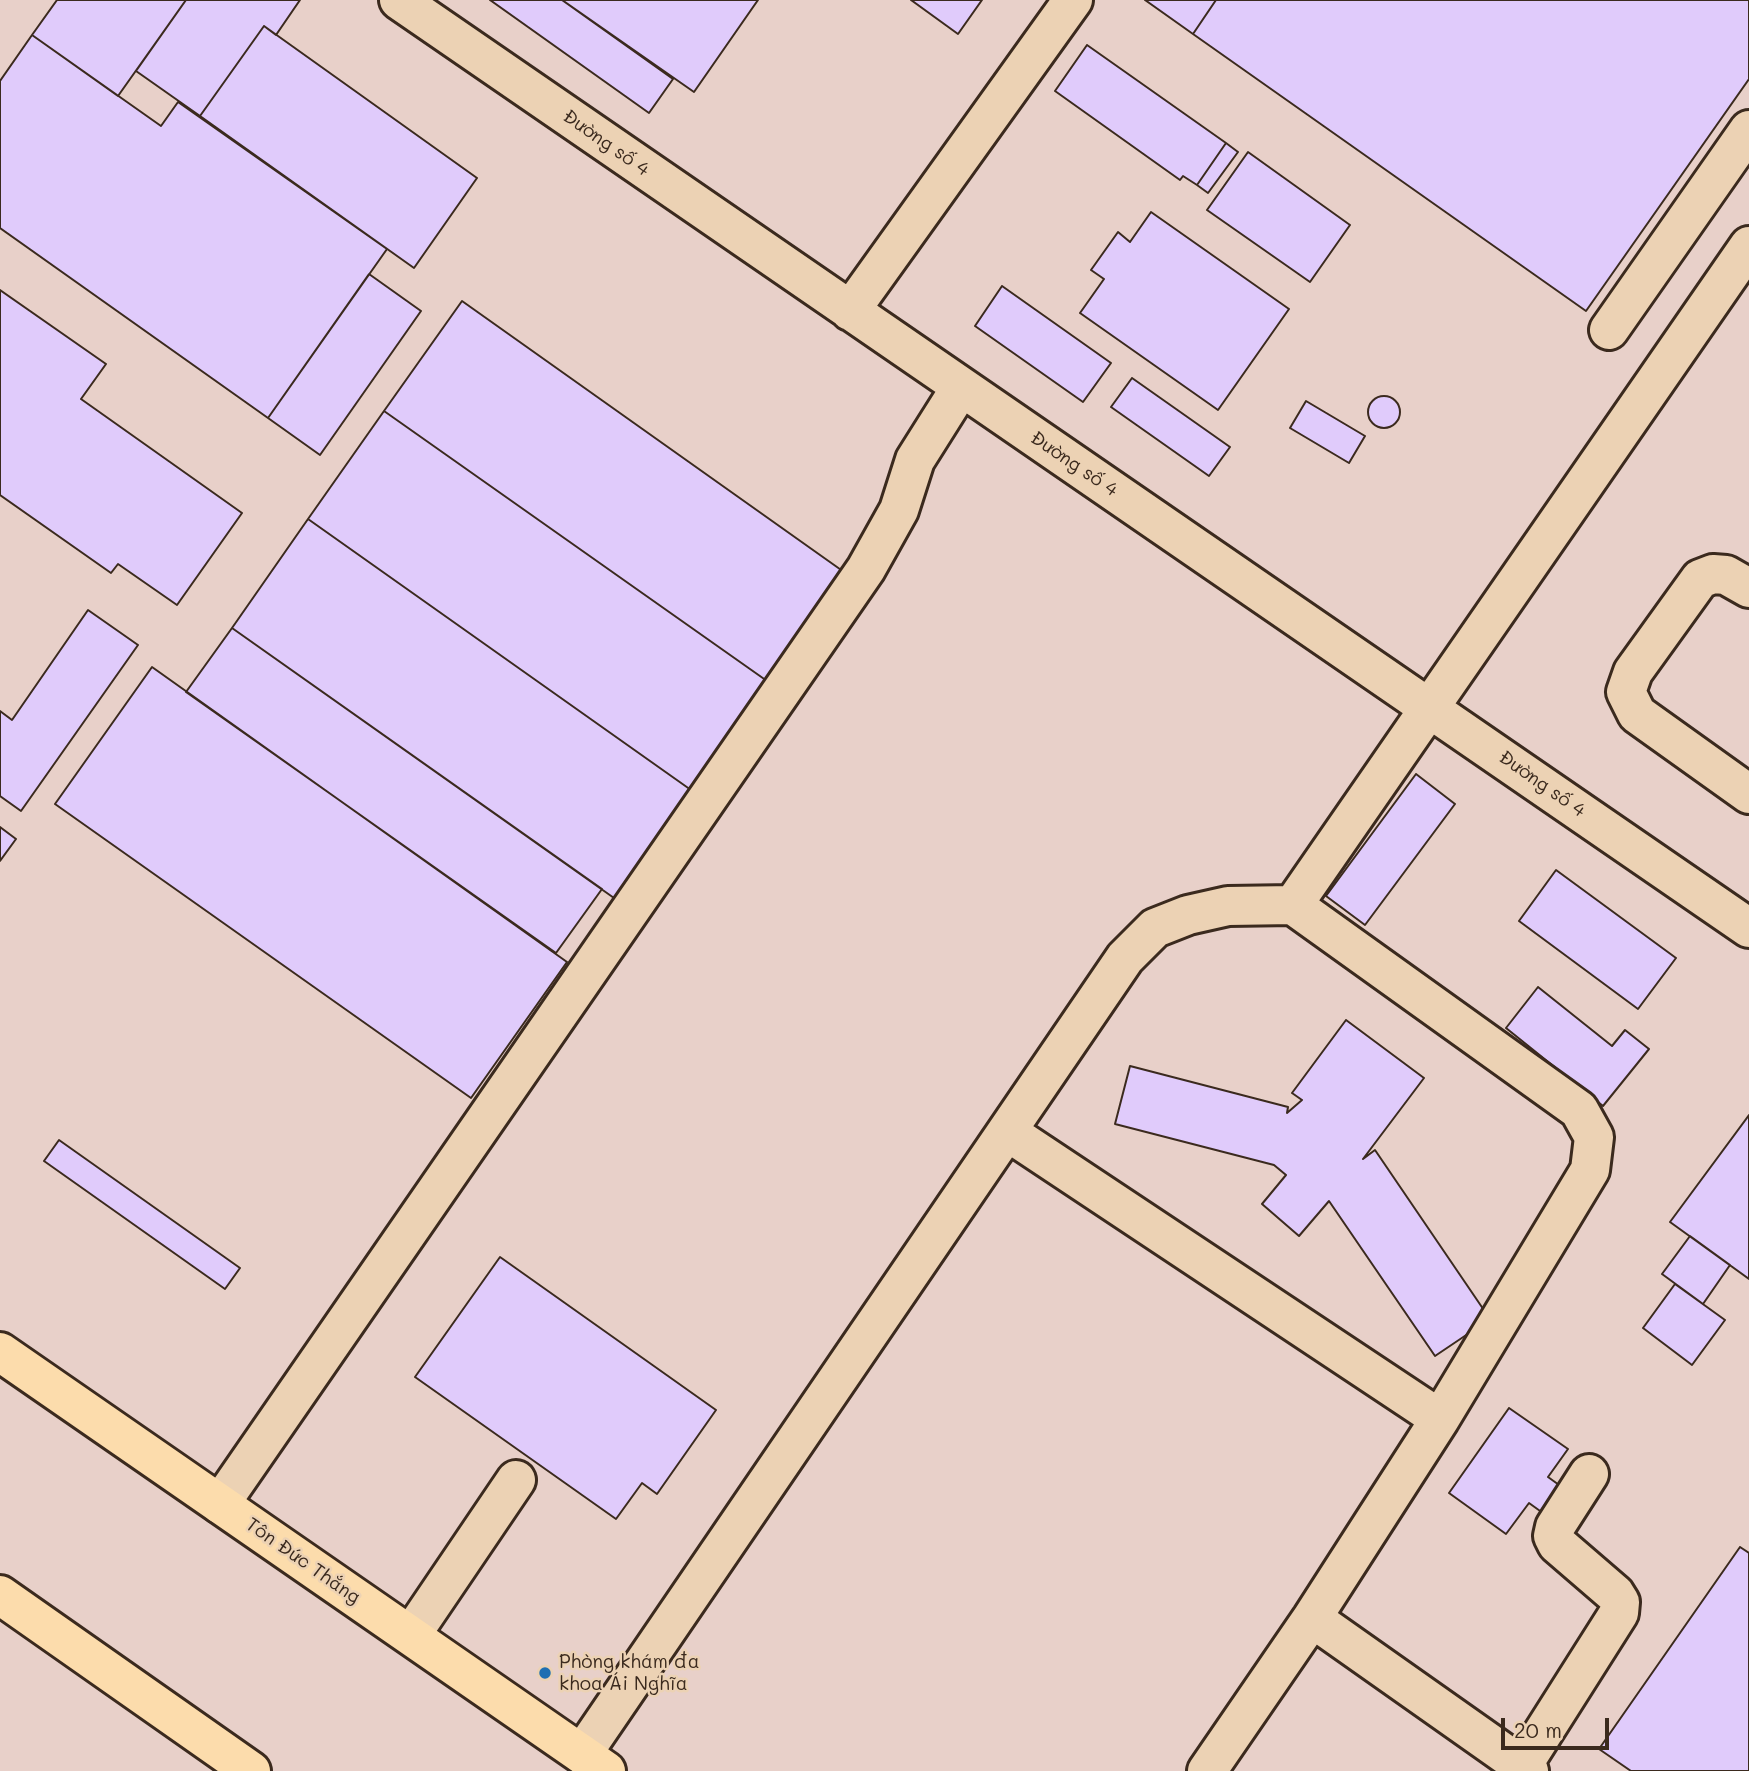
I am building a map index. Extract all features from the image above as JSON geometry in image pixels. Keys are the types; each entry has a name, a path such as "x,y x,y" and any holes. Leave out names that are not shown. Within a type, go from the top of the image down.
{"main road":[{"name":"Tôn Đức Thắng","path":"0,1352 594,1763"},
{"path":"0,1595 251,1771"}],"street":[{"name":"Đường số 4","path":"399,0 1749,928"},
{"path":"850,311 1073,0"},
{"path":"1609,330 1749,130"},
{"path":"1293,905 1428,705 1749,246"},
{"path":"220,1504 866,569 899,510 915,460 961,387"},
{"path":"1749,588 1726,575 1713,573 1700,579 1633,672 1626,692 1637,714 1749,794"},
{"path":"594,1763 1007,1132 1125,958 1155,928 1228,906 1293,905 1579,1110 1594,1137 1590,1170 1440,1419 1312,1618 1207,1771"},
{"path":"1007,1132 1440,1419"},
{"path":"1312,1618 1526,1769 1619,1613 1620,1602 1615,1594 1557,1544 1553,1536 1555,1527 1588,1474"},
{"path":"411,1635 516,1480"}],"shaded area":[{"path":"0,0 1749,0 1749,1771 0,1771"}],"building":[{"path":"57,0 186,0 118,96 32,35"},
{"path":"186,0 300,0 276,35 264,26 200,116 136,71"},
{"path":"490,0 562,0 673,79 649,113"},
{"path":"562,0 758,0 694,92"},
{"path":"911,0 982,0 958,34"},
{"path":"1145,0 1216,0 1193,34"},
{"path":"1216,0 1749,0 1749,79 1586,311 1193,34"},
{"path":"264,26 477,178 414,268 200,116"},
{"path":"32,35 161,126 178,102 387,249 268,418 0,228 0,81"},
{"path":"1087,45 1226,143 1197,185 1183,176 1180,180 1055,91"},
{"path":"1226,143 1238,152 1208,193 1197,185"},
{"path":"1248,152 1350,225 1310,282 1207,210"},
{"path":"1151,212 1289,309 1218,410 1080,313 1104,279 1091,270 1118,232 1130,242"},
{"path":"369,274 421,311 320,455 268,418"},
{"path":"1002,286 1111,363 1083,402 975,326"},
{"path":"0,290 106,364 81,399 242,513 177,605 118,564 111,573 0,495"},
{"path":"462,301 844,572 767,681 384,411"},
{"path":"1132,378 1230,447 1209,476 1111,407"},
{"path":"1384,396 1396,400 1400,412 1396,424 1384,428 1372,424 1368,412 1372,400"},
{"path":"1306,401 1365,436 1349,463 1290,428"},
{"path":"384,411 767,681 691,790 308,519"},
{"path":"308,519 691,790 614,898 232,628"},
{"path":"88,610 138,645 21,811 0,796 0,711 12,720"},
{"path":"232,628 602,889 556,953 186,692"},
{"path":"152,667 567,962 471,1098 55,804"},
{"path":"1416,774 1455,804 1365,925 1326,896"},
{"path":"0,827 16,839 0,861"},
{"path":"1556,870 1676,958 1638,1009 1519,921"},
{"path":"1538,987 1612,1046 1625,1030 1649,1049 1603,1106 1506,1028"},
{"path":"1346,1020 1424,1078 1363,1159 1375,1150 1490,1319 1435,1356 1329,1201 1299,1236 1262,1204 1286,1175 1274,1165 1115,1124 1130,1066 1288,1107 1287,1113 1302,1100 1292,1093"},
{"path":"1749,1115 1749,1279 1670,1222"},
{"path":"59,1140 240,1268 225,1289 44,1161"},
{"path":"1690,1236 1730,1265 1703,1304 1662,1274"},
{"path":"500,1257 716,1410 657,1494 642,1483 616,1519 415,1377"},
{"path":"1675,1284 1725,1320 1692,1365 1643,1328"},
{"path":"1509,1408 1568,1449 1548,1477 1566,1490 1547,1516 1529,1503 1506,1534 1449,1493"},
{"path":"1740,1547 1749,1553 1749,1771 1631,1771 1599,1749"}],"place":[{"name":"Phòng khám đa khoa Ái Nghĩa","path":"545,1673"}]}
